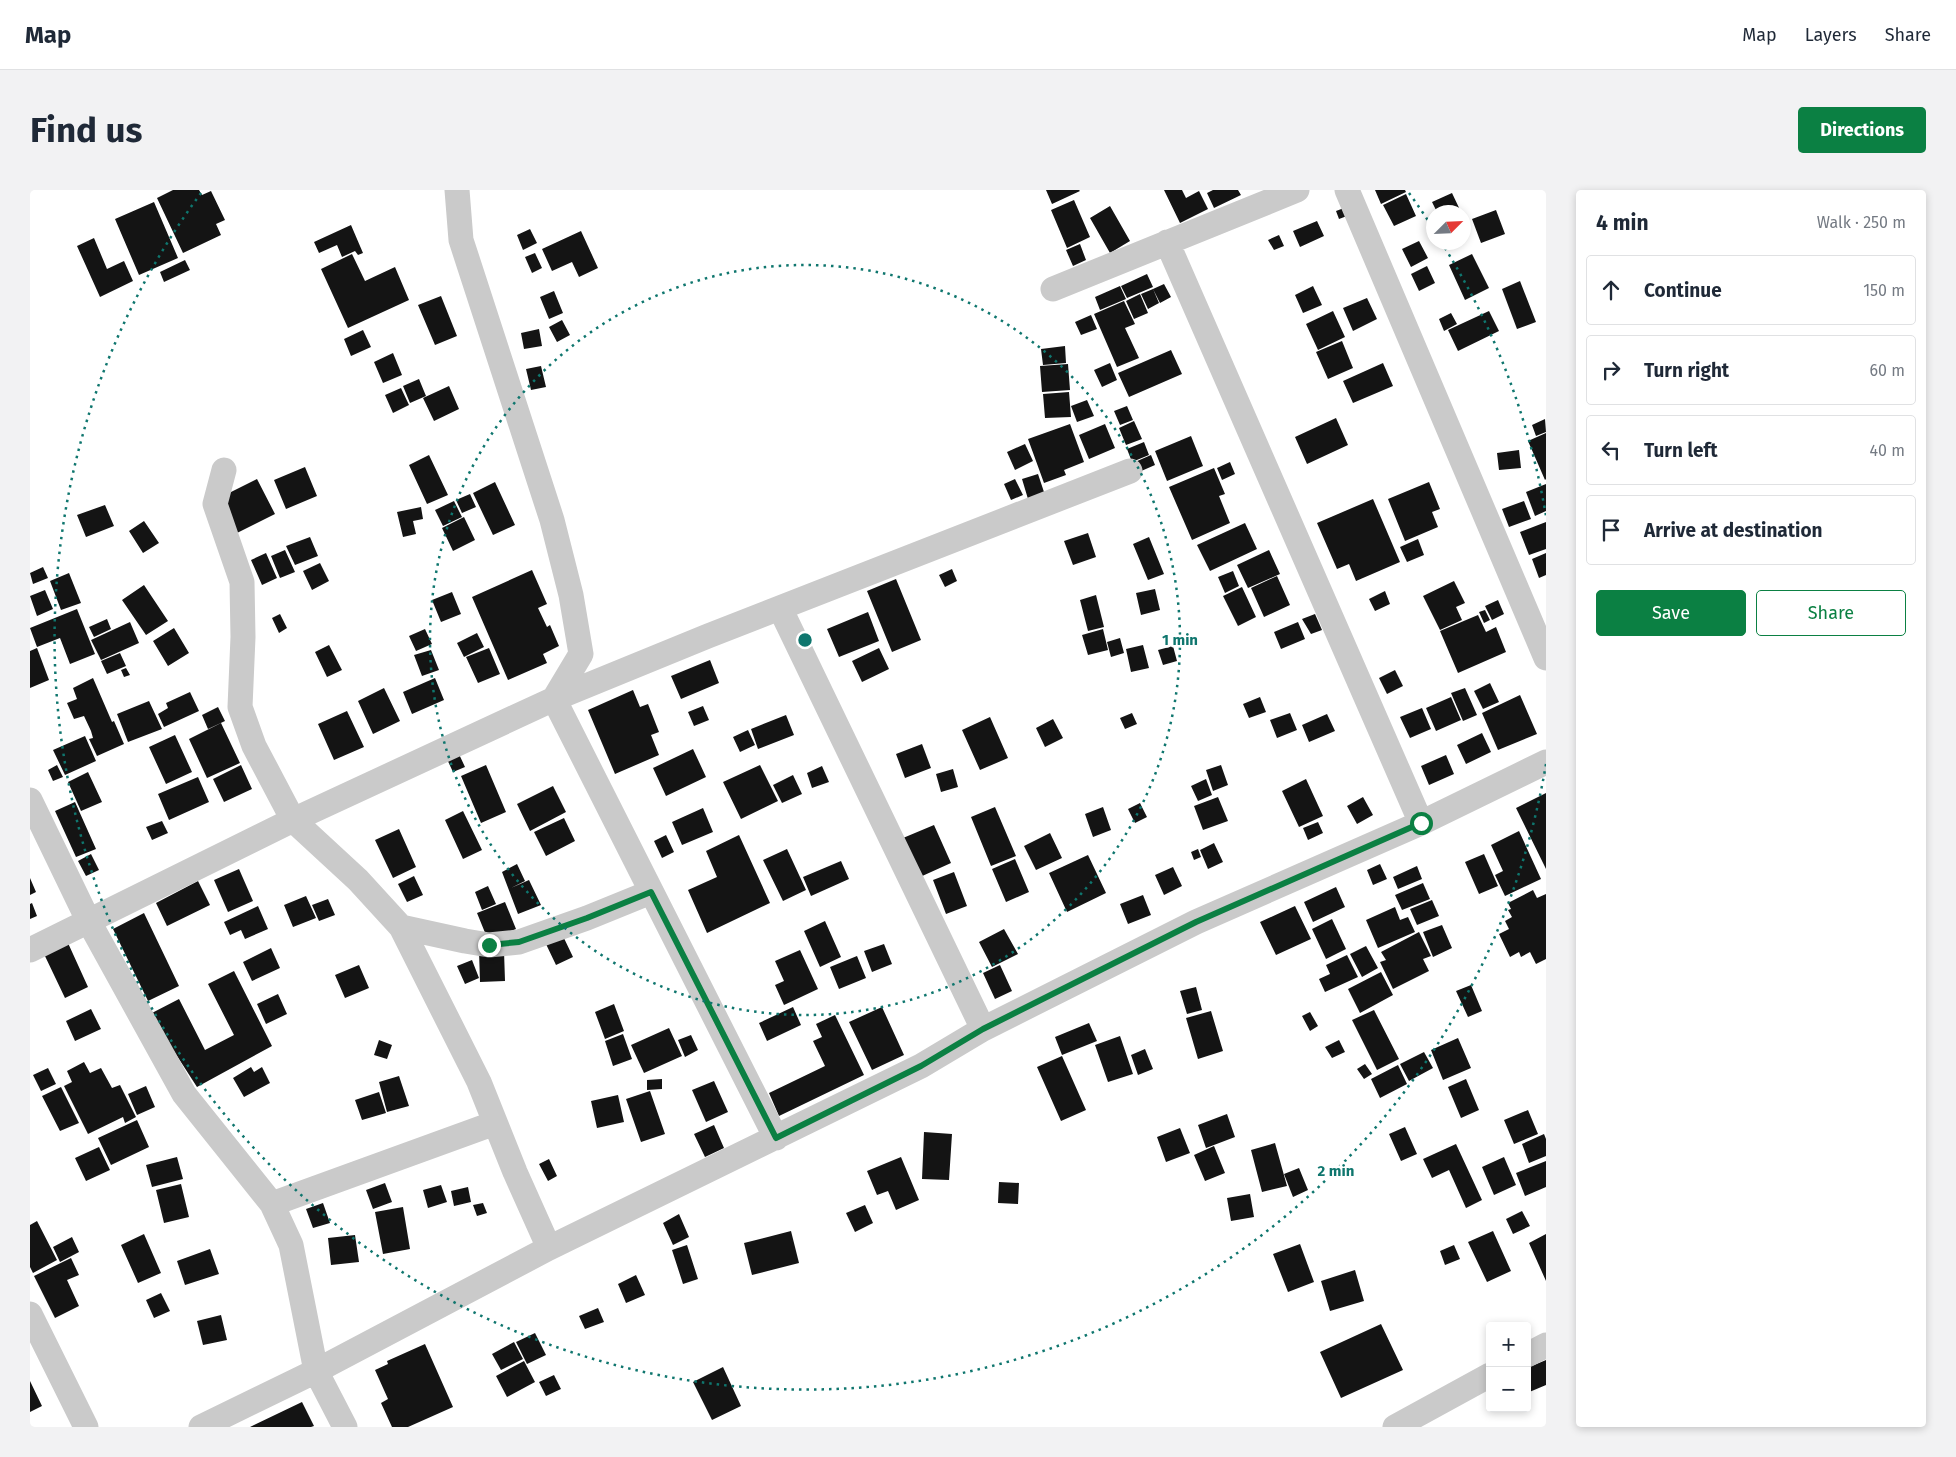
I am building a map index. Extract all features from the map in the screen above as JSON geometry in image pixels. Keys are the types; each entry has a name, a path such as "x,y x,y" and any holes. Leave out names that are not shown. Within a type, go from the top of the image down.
{"street":[{"path":"457,190 461,240 552,520 582,654 554,699"},
{"path":"1053,289 1296,190"},
{"path":"1347,190 1546,658"},
{"path":"1167,242 1421,823"},
{"path":"224,470 215,504 242,582 243,637 240,707 254,746 292,820 358,880 401,927 479,1082 548,1248"},
{"path":"30,950 292,820 554,699 780,608 1130,472"},
{"path":"780,608 983,1029"},
{"path":"554,699 776,1138"},
{"path":"201,1427 316,1370 548,1248 921,1066 983,1029 1196,922 1421,823 1546,762"},
{"path":"30,800 88,920 184,1094 272,1204 291,1245 316,1370 344,1427"},
{"path":"401,927 465,942 489,945 519,942 587,918 651,892"},
{"path":"272,1204 495,1123"},
{"path":"30,1314 86,1427"},
{"path":"1531,1353 1546,1346"},
{"path":"1395,1427 1486,1377"}],"building":[{"path":"173,190 199,190 202,195 211,191 225,220 216,224 221,235 183,253 157,198"},
{"path":"1046,190 1079,190 1080,191 1052,204"},
{"path":"1164,190 1182,190 1186,198 1199,191 1208,209 1180,223"},
{"path":"1213,190 1238,190 1241,195 1214,208 1207,193"},
{"path":"1375,190 1405,190 1406,192 1381,204"},
{"path":"1452,193 1458,205 1434,205 1432,202"},
{"path":"1406,194 1416,216 1394,226 1383,205"},
{"path":"1074,200 1090,237 1067,248 1051,210"},
{"path":"154,202 178,258 139,275 115,219"},
{"path":"1110,206 1130,241 1110,253 1090,218"},
{"path":"1344,208 1347,216 1339,219 1336,211"},
{"path":"1496,210 1505,234 1481,243 1472,219"},
{"path":"1317,221 1324,236 1300,247 1293,231"},
{"path":"351,225 363,253 358,255 355,251 342,257 337,245 319,253 314,242"},
{"path":"530,229 537,243 523,250 517,235"},
{"path":"581,231 598,268 579,277 572,262 552,271 542,249"},
{"path":"1279,235 1284,246 1274,250 1268,240"},
{"path":"94,238 107,269 124,261 133,281 100,297 77,246"},
{"path":"1419,241 1428,258 1411,267 1402,249"},
{"path":"1080,244 1086,260 1073,266 1066,250"},
{"path":"535,253 542,268 532,273 525,257"},
{"path":"352,254 365,281 395,267 409,300 348,328 321,269"},
{"path":"1472,254 1489,288 1465,300 1449,265"},
{"path":"185,260 190,270 164,282 160,272"},
{"path":"1427,266 1435,283 1419,291 1411,274"},
{"path":"1147,274 1153,287 1127,298 1121,286"},
{"path":"1520,281 1536,322 1517,329 1502,289"},
{"path":"1164,284 1171,297 1160,303 1153,289"},
{"path":"1120,286 1126,299 1100,310 1095,297"},
{"path":"1313,286 1322,305 1303,313 1295,295"},
{"path":"1153,289 1159,303 1148,309 1141,294"},
{"path":"554,291 563,313 549,319 540,297"},
{"path":"1140,294 1148,313 1134,319 1126,301"},
{"path":"441,296 457,336 435,345 418,305"},
{"path":"1367,298 1377,319 1353,331 1343,308"},
{"path":"1124,301 1135,324 1125,328 1139,358 1117,367 1094,314"},
{"path":"1333,311 1345,337 1318,350 1306,324"},
{"path":"1489,311 1499,331 1458,351 1448,330"},
{"path":"1451,313 1457,324 1444,331 1439,319"},
{"path":"1091,315 1097,329 1081,335 1075,322"},
{"path":"562,320 570,335 557,342 549,327"},
{"path":"539,329 542,346 524,349 521,333"},
{"path":"363,330 371,347 351,356 344,339"},
{"path":"1342,341 1353,368 1328,379 1316,352"},
{"path":"1065,346 1066,363 1043,365 1041,349"},
{"path":"1171,350 1182,374 1129,397 1118,373"},
{"path":"393,353 402,375 383,383 374,362"},
{"path":"1110,363 1117,380 1102,387 1094,370"},
{"path":"1383,363 1393,386 1353,403 1343,381"},
{"path":"1068,364 1070,390 1042,392 1040,366"},
{"path":"541,366 546,387 531,390 526,369"},
{"path":"419,379 426,396 410,403 403,386"},
{"path":"449,386 459,409 434,421 423,398"},
{"path":"401,388 409,405 393,413 385,395"},
{"path":"1069,392 1071,417 1045,418 1043,394"},
{"path":"1087,400 1094,416 1077,422 1071,406"},
{"path":"1127,406 1133,420 1120,425 1114,411"},
{"path":"1336,418 1348,445 1307,464 1295,437"},
{"path":"1545,419 1546,432 1536,436 1532,425"},
{"path":"1134,421 1142,439 1126,445 1119,428"},
{"path":"1070,424 1084,462 1064,470 1066,475 1044,483 1028,439"},
{"path":"1105,424 1115,448 1089,459 1079,435"},
{"path":"1546,433 1546,479 1545,480 1528,441"},
{"path":"1191,436 1203,466 1167,481 1155,451"},
{"path":"1144,442 1149,455 1132,462 1127,449"},
{"path":"1025,444 1033,461 1015,470 1007,452"},
{"path":"1519,450 1521,468 1499,470 1497,453"},
{"path":"429,455 448,495 427,504 409,465"},
{"path":"1151,455 1155,465 1139,472 1135,462"},
{"path":"1230,462 1235,474 1222,480 1217,468"},
{"path":"305,467 317,496 286,509 274,480"},
{"path":"1214,468 1225,494 1219,496 1230,523 1192,540 1169,487"},
{"path":"1038,474 1045,495 1028,499 1022,479"},
{"path":"257,479 275,514 235,534 217,499"},
{"path":"1015,479 1023,495 1011,500 1004,484"},
{"path":"495,482 515,525 493,535 473,493"},
{"path":"1429,482 1440,509 1432,512 1438,527 1405,541 1388,499"},
{"path":"1546,484 1546,511 1535,516 1526,492"},
{"path":"470,494 476,507 462,513 456,500"},
{"path":"1373,499 1400,562 1356,581 1349,564 1337,569 1317,523"},
{"path":"454,501 462,517 443,526 435,510"},
{"path":"1524,501 1531,519 1509,527 1502,509"},
{"path":"105,505 114,526 86,537 77,515"},
{"path":"421,507 423,519 413,521 416,534 403,537 397,512"},
{"path":"464,517 475,540 453,551 442,528"},
{"path":"144,521 159,543 143,553 129,531"},
{"path":"1546,522 1546,549 1529,555 1520,532"},
{"path":"1245,523 1257,549 1210,571 1197,545"},
{"path":"1088,533 1096,557 1073,565 1064,541"},
{"path":"310,537 318,556 295,565 286,546"},
{"path":"1149,537 1164,574 1148,580 1133,544"},
{"path":"1418,539 1424,555 1407,562 1400,547"},
{"path":"285,550 295,572 280,578 271,556"},
{"path":"1269,550 1280,574 1248,588 1237,565"},
{"path":"266,553 277,578 262,585 251,560"},
{"path":"1546,553 1546,575 1539,578 1532,559"},
{"path":"320,563 329,581 312,590 303,571"},
{"path":"43,567 48,578 33,584 30,573"},
{"path":"952,569 957,581 945,587 939,575"},
{"path":"532,570 547,604 538,608 547,627 550,625 559,646 543,654 547,663 508,680 472,597"},
{"path":"1233,571 1239,586 1225,593 1218,577"},
{"path":"69,573 81,603 61,610 50,581"},
{"path":"1277,576 1290,605 1264,617 1251,588"},
{"path":"896,579 921,640 892,652 867,591"},
{"path":"1454,581 1465,603 1456,607 1462,620 1440,630 1423,596"},
{"path":"144,585 168,621 146,635 122,600"},
{"path":"1242,587 1256,617 1238,626 1223,596"},
{"path":"1155,589 1160,610 1141,615 1136,593"},
{"path":"45,590 53,609 37,616 30,596"},
{"path":"1385,591 1390,604 1375,611 1369,599"},
{"path":"452,592 461,614 441,622 432,600"},
{"path":"1096,595 1104,627 1088,631 1080,600"},
{"path":"1498,600 1504,614 1492,620 1485,606"},
{"path":"77,609 95,654 70,664 60,638 37,647 30,628"},
{"path":"1485,610 1490,620 1484,623 1479,612"},
{"path":"868,612 879,641 839,657 827,629"},
{"path":"280,614 287,628 279,633 272,618"},
{"path":"1315,614 1322,630 1311,634 1302,619"},
{"path":"1478,615 1486,632 1496,627 1506,652 1458,673 1440,631"},
{"path":"107,619 111,629 94,637 89,627"},
{"path":"130,622 139,643 101,660 91,640"},
{"path":"1298,622 1305,639 1281,649 1274,632"},
{"path":"174,628 189,653 168,666 153,641"},
{"path":"425,629 432,644 416,651 409,636"},
{"path":"1103,629 1108,650 1088,655 1082,635"},
{"path":"477,633 484,647 464,657 457,643"},
{"path":"1120,638 1124,653 1111,657 1107,642"},
{"path":"329,645 342,670 327,677 315,652"},
{"path":"1143,645 1149,668 1131,672 1126,649"},
{"path":"1173,646 1177,661 1163,665 1158,650"},
{"path":"37,648 49,680 30,688 30,651"},
{"path":"489,648 500,674 478,683 466,657"},
{"path":"879,648 889,669 862,682 852,661"},
{"path":"431,650 439,670 422,676 414,655"},
{"path":"120,653 126,666 107,674 101,661"},
{"path":"710,660 719,683 681,699 671,676"},
{"path":"126,668 130,675 124,677 121,670"},
{"path":"1395,670 1403,686 1387,694 1379,678"},
{"path":"93,678 112,722 114,721 124,744 97,756 89,739 93,738 84,716 74,719 67,703 77,699 73,688"},
{"path":"435,678 444,700 412,714 403,692"},
{"path":"1490,683 1499,702 1483,709 1474,691"},
{"path":"384,688 400,721 373,734 358,701"},
{"path":"1465,688 1477,715 1463,721 1451,693"},
{"path":"633,690 640,707 648,704 659,732 651,735 659,755 615,774 588,710"},
{"path":"190,692 199,711 164,727 158,714 168,708 166,703"},
{"path":"1520,695 1537,734 1498,750 1482,713"},
{"path":"1260,697 1266,712 1249,718 1243,704"},
{"path":"1451,697 1461,720 1436,731 1426,708"},
{"path":"149,701 162,729 128,742 117,714"},
{"path":"703,706 709,720 694,726 688,712"},
{"path":"218,707 225,721 208,729 202,715"},
{"path":"1422,708 1431,729 1410,738 1400,717"},
{"path":"347,711 364,747 334,760 318,724"},
{"path":"1132,713 1137,724 1125,729 1120,718"},
{"path":"1290,713 1297,730 1277,738 1270,720"},
{"path":"1327,714 1335,731 1309,742 1302,725"},
{"path":"786,715 794,735 758,749 751,729"},
{"path":"990,717 1008,758 980,770 962,730"},
{"path":"1053,719 1063,738 1045,747 1036,728"},
{"path":"221,723 240,763 207,778 189,739"},
{"path":"748,730 755,745 740,752 733,737"},
{"path":"1482,733 1491,752 1466,764 1457,745"},
{"path":"175,735 192,772 166,784 149,747"},
{"path":"85,736 96,761 65,775 53,750"},
{"path":"922,744 931,768 905,778 896,754"},
{"path":"693,749 706,777 666,796 653,768"},
{"path":"458,752 465,767 453,772 446,757"},
{"path":"1446,755 1454,774 1429,785 1421,766"},
{"path":"57,765 63,777 53,781 48,770"},
{"path":"241,765 252,789 224,802 213,779"},
{"path":"486,765 506,812 481,823 461,776"},
{"path":"760,765 778,801 741,819 723,782"},
{"path":"1221,765 1228,785 1213,791 1206,770"},
{"path":"822,766 829,782 812,788 807,773"},
{"path":"953,769 958,787 941,792 936,774"},
{"path":"88,772 102,802 81,811 68,782"},
{"path":"793,775 802,794 782,803 773,785"},
{"path":"198,777 209,802 169,820 158,794"},
{"path":"1206,779 1212,795 1198,801 1191,786"},
{"path":"1306,779 1323,816 1299,827 1282,791"},
{"path":"553,786 566,812 530,831 517,804"},
{"path":"1546,793 1546,869 1516,808"},
{"path":"1218,797 1228,821 1203,830 1194,806"},
{"path":"1363,797 1373,815 1357,824 1347,806"},
{"path":"75,802 96,849 76,857 55,811"},
{"path":"1140,803 1147,817 1135,823 1128,809"},
{"path":"995,807 1016,856 991,866 971,817"},
{"path":"1103,807 1111,830 1093,837 1085,814"},
{"path":"703,808 713,832 682,845 672,822"},
{"path":"463,811 482,850 463,859 445,820"},
{"path":"564,818 575,841 546,856 534,832"},
{"path":"162,821 168,833 152,840 146,827"},
{"path":"1318,822 1323,833 1308,840 1303,828"},
{"path":"934,825 951,863 920,877 903,838"},
{"path":"399,829 416,867 393,878 375,840"},
{"path":"1519,831 1541,879 1505,896 1495,875 1503,871 1491,845"},
{"path":"1050,833 1062,858 1036,870 1024,846"},
{"path":"666,835 674,852 662,858 654,841"},
{"path":"739,835 770,903 707,933 688,890 717,877 706,851"},
{"path":"1214,843 1223,862 1208,869 1200,850"},
{"path":"787,849 806,890 783,901 763,860"},
{"path":"1198,849 1201,857 1194,860 1191,852"},
{"path":"91,854 99,870 86,876 78,861"},
{"path":"1484,854 1498,886 1479,894 1465,862"},
{"path":"1088,855 1106,893 1067,912 1049,873"},
{"path":"1015,859 1029,892 1006,902 992,869"},
{"path":"841,861 849,879 811,896 803,877"},
{"path":"517,864 525,881 511,888 529,880 541,905 518,914 502,872"},
{"path":"1380,864 1387,879 1373,885 1367,870"},
{"path":"1417,866 1422,879 1398,889 1393,877"},
{"path":"1173,867 1182,886 1164,895 1155,875"},
{"path":"239,869 253,901 228,912 214,880"},
{"path":"954,872 967,906 946,914 933,880"},
{"path":"414,876 423,895 407,902 398,884"},
{"path":"30,878 36,892 30,895"},
{"path":"198,881 210,905 167,926 156,903"},
{"path":"1423,883 1430,899 1402,910 1395,895"},
{"path":"488,886 496,904 482,910 475,892"},
{"path":"1336,887 1345,907 1313,922 1304,902"},
{"path":"1533,890 1537,898 1546,894 1546,959 1536,964 1530,952 1521,957 1519,952 1510,957 1499,934 1509,929 1505,921 1512,917 1508,910 1511,909 1508,903"},
{"path":"1143,895 1151,915 1128,924 1120,904"},
{"path":"306,896 316,918 293,927 284,905"},
{"path":"328,899 335,915 319,921 312,905"},
{"path":"1432,900 1439,916 1417,925 1410,909"},
{"path":"505,902 516,929 488,940 477,913"},
{"path":"32,903 37,916 30,919 30,904"},
{"path":"258,906 268,929 245,939 241,930 230,935 224,922"},
{"path":"1295,906 1311,939 1276,955 1260,922"},
{"path":"1395,907 1400,920 1408,917 1415,932 1378,948 1366,920"},
{"path":"144,913 179,986 148,1001 113,929"},
{"path":"1332,919 1346,949 1326,959 1312,929"},
{"path":"825,921 841,957 820,967 804,931"},
{"path":"1442,925 1452,948 1433,957 1423,932"},
{"path":"1004,929 1018,954 992,967 979,942"},
{"path":"1419,932 1431,956 1423,959 1429,971 1393,989 1380,962 1386,960 1381,952"},
{"path":"562,934 573,957 556,965 545,942"},
{"path":"68,943 88,987 65,998 44,954"},
{"path":"884,944 892,964 872,972 864,951"},
{"path":"1366,946 1378,968 1362,977 1350,954"},
{"path":"271,948 280,968 252,981 243,962"},
{"path":"800,950 818,989 784,1005 775,985 784,981 775,961"},
{"path":"479,951 504,951 505,981 480,982"},
{"path":"1347,955 1358,977 1325,992 1319,979 1330,974 1326,965"},
{"path":"857,956 866,978 839,989 830,967"},
{"path":"472,960 479,978 465,984 457,966"},
{"path":"359,965 369,988 345,998 335,975"},
{"path":"1000,965 1012,991 995,999 983,973"},
{"path":"234,971 272,1046 197,1087 150,1014 179,999 205,1050 234,1035 208,984"},
{"path":"1381,972 1393,995 1360,1013 1348,989"},
{"path":"1471,985 1482,1011 1468,1017 1456,991"},
{"path":"1196,987 1202,1010 1187,1014 1180,991"},
{"path":"278,994 287,1014 266,1024 257,1004"},
{"path":"614,1004 624,1031 605,1039 595,1012"},
{"path":"793,1007 801,1025 767,1041 759,1023"},
{"path":"882,1007 904,1055 872,1070 849,1022"},
{"path":"91,1009 101,1029 75,1041 66,1021"},
{"path":"1374,1010 1399,1059 1377,1070 1352,1020"},
{"path":"1211,1011 1223,1051 1198,1059 1186,1018"},
{"path":"1310,1012 1318,1026 1310,1031 1302,1016"},
{"path":"835,1015 864,1075 779,1116 769,1093 825,1066 813,1041 822,1037 816,1024"},
{"path":"1089,1023 1097,1041 1062,1055 1055,1037"},
{"path":"669,1028 682,1056 644,1073 631,1045"},
{"path":"623,1034 632,1059 613,1066 605,1041"},
{"path":"691,1035 698,1050 685,1057 678,1040"},
{"path":"1120,1036 1133,1074 1108,1082 1095,1045"},
{"path":"1458,1038 1471,1068 1443,1080 1431,1050"},
{"path":"379,1040 392,1045 387,1059 374,1055"},
{"path":"1339,1040 1345,1052 1332,1058 1325,1047"},
{"path":"1145,1049 1153,1069 1138,1075 1131,1055"},
{"path":"1424,1052 1433,1068 1409,1081 1400,1064"},
{"path":"1062,1056 1086,1110 1061,1121 1037,1067"},
{"path":"84,1062 90,1073 101,1068 112,1088 120,1085 136,1117 125,1123 123,1117 88,1134 64,1086 72,1082 67,1071"},
{"path":"1365,1064 1372,1074 1364,1079 1357,1069"},
{"path":"1398,1065 1407,1084 1380,1098 1371,1079"},
{"path":"251,1067 254,1072 262,1067 270,1083 244,1097 233,1078"},
{"path":"48,1068 56,1084 41,1091 33,1075"},
{"path":"399,1076 409,1106 387,1112 379,1082"},
{"path":"662,1079 662,1089 647,1090 647,1080"},
{"path":"1466,1079 1479,1110 1461,1118 1448,1087"},
{"path":"714,1081 728,1112 706,1122 692,1090"},
{"path":"146,1086 155,1107 137,1115 128,1094"},
{"path":"61,1087 79,1123 60,1131 42,1096"},
{"path":"650,1091 665,1134 641,1142 626,1099"},
{"path":"379,1092 386,1113 362,1120 355,1100"},
{"path":"618,1095 624,1122 597,1128 591,1101"},
{"path":"1528,1110 1538,1134 1514,1144 1504,1120"},
{"path":"1227,1114 1235,1137 1206,1148 1198,1125"},
{"path":"137,1120 149,1147 111,1165 98,1138"},
{"path":"714,1125 724,1148 705,1157 694,1134"},
{"path":"1405,1127 1417,1154 1401,1161 1389,1134"},
{"path":"1180,1128 1190,1153 1166,1162 1157,1137"},
{"path":"924,1132 952,1134 949,1180 922,1179"},
{"path":"1544,1134 1546,1139 1546,1156 1529,1163 1522,1144"},
{"path":"1275,1143 1287,1186 1262,1192 1251,1150"},
{"path":"1456,1144 1482,1200 1466,1208 1449,1170 1432,1178 1423,1159"},
{"path":"1214,1146 1225,1173 1205,1181 1194,1155"},
{"path":"99,1147 110,1170 86,1181 75,1158"},
{"path":"177,1157 183,1179 152,1187 146,1165"},
{"path":"901,1157 919,1200 896,1210 888,1191 877,1195 867,1171"},
{"path":"1504,1157 1516,1185 1494,1195 1482,1167"},
{"path":"549,1159 557,1176 548,1181 539,1164"},
{"path":"1546,1161 1546,1187 1525,1196 1516,1173"},
{"path":"1299,1168 1308,1190 1293,1197 1284,1174"},
{"path":"999,1182 1019,1183 1018,1204 998,1203"},
{"path":"385,1183 392,1202 373,1209 366,1190"},
{"path":"181,1184 189,1217 164,1223 156,1190"},
{"path":"441,1185 447,1202 428,1208 423,1190"},
{"path":"468,1187 471,1202 454,1206 451,1191"},
{"path":"1250,1194 1254,1217 1231,1221 1227,1198"},
{"path":"323,1203 330,1223 313,1228 306,1209"},
{"path":"483,1203 487,1213 477,1216 473,1205"},
{"path":"865,1205 873,1223 855,1232 846,1213"},
{"path":"403,1207 410,1249 383,1254 375,1212"},
{"path":"1522,1211 1530,1226 1513,1234 1506,1219"},
{"path":"679,1214 689,1237 673,1245 663,1223"},
{"path":"37,1221 57,1260 33,1273 30,1267 30,1225"},
{"path":"791,1231 799,1263 752,1275 744,1243"},
{"path":"1493,1231 1511,1271 1487,1282 1468,1242"},
{"path":"144,1234 161,1273 138,1283 121,1245"},
{"path":"1546,1234 1546,1281 1529,1243"},
{"path":"355,1235 359,1262 331,1265 328,1238"},
{"path":"72,1237 79,1252 60,1262 53,1247"},
{"path":"1300,1244 1314,1282 1288,1292 1273,1254"},
{"path":"687,1245 698,1279 683,1284 672,1250"},
{"path":"1454,1245 1460,1259 1445,1265 1440,1251"},
{"path":"210,1249 219,1274 185,1285 177,1261"},
{"path":"71,1258 79,1275 67,1280 79,1306 55,1318 34,1276"},
{"path":"1355,1270 1364,1301 1330,1311 1321,1281"},
{"path":"636,1275 645,1295 626,1303 618,1284"},
{"path":"161,1293 170,1311 154,1318 146,1300"},
{"path":"598,1308 604,1322 585,1329 579,1316"},
{"path":"221,1315 227,1340 203,1345 197,1321"},
{"path":"1381,1324 1403,1370 1341,1398 1320,1352"},
{"path":"535,1333 546,1355 527,1364 516,1342"},
{"path":"514,1342 523,1359 501,1370 492,1354"},
{"path":"425,1344 453,1407 408,1427 392,1427 381,1403 388,1399 375,1370 388,1364 387,1361"},
{"path":"1546,1360 1546,1385 1531,1391 1531,1367"},
{"path":"524,1361 535,1382 507,1397 496,1376"},
{"path":"723,1367 741,1406 712,1420 693,1382"},
{"path":"554,1375 561,1389 546,1396 539,1382"},
{"path":"30,1381 42,1406 30,1412"},
{"path":"302,1402 314,1426 250,1427"}],"route":[{"path":"489,945 519,942 587,918 651,892 776,1138 921,1066 983,1029 1196,922 1421,823"}]}
